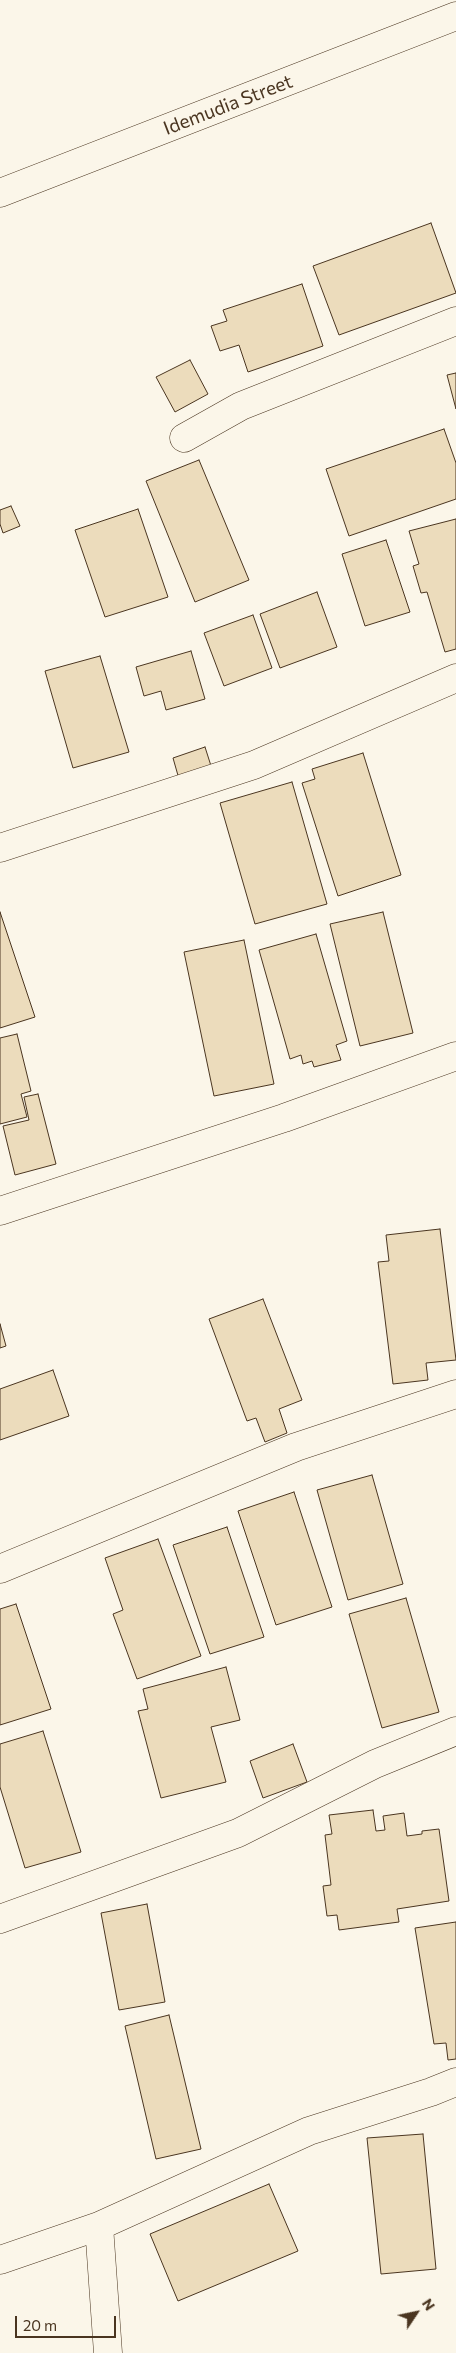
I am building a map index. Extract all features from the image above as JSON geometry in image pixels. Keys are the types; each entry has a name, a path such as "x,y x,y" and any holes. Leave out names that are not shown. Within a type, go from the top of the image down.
{"street":[{"name":"Idemudia Street","path":"0,193 456,16"},
{"path":"184,438 241,406 456,321"},
{"path":"0,848 254,765 456,678"},
{"path":"0,1211 284,1118 456,1056"},
{"path":"0,1569 296,1447 456,1394"},
{"path":"0,1919 238,1833 375,1764 456,1731"},
{"path":"0,2260 99,2226 309,2131 456,2082"},
{"path":"99,2226 108,2353"}],"building":[{"path":"431,223 456,293 339,335 313,266"},
{"path":"302,284 323,346 248,372 239,345 220,351 211,326 227,321 223,310"},
{"path":"190,360 208,394 175,412 156,377"},
{"path":"456,373 456,409 447,375"},
{"path":"444,429 456,463 456,499 349,536 326,469"},
{"path":"199,460 249,580 195,602 146,481"},
{"path":"11,506 20,526 3,533 0,524 0,510"},
{"path":"138,509 168,597 105,617 75,530"},
{"path":"456,519 456,649 445,652 427,592 421,593 413,566 419,564 409,531"},
{"path":"386,540 410,612 365,626 342,554"},
{"path":"317,592 337,647 280,668 260,614"},
{"path":"253,615 272,668 224,686 204,633"},
{"path":"191,651 205,699 166,710 161,691 144,696 136,667"},
{"path":"100,656 129,752 73,768 45,671"},
{"path":"205,747 212,769 179,779 173,758"},
{"path":"363,753 401,875 338,896 302,783 315,779 312,769"},
{"path":"292,782 327,904 255,924 220,803"},
{"path":"0,912 35,1017 0,1028"},
{"path":"383,912 413,1033 360,1046 330,924"},
{"path":"316,934 347,1041 336,1045 341,1060 314,1067 312,1061 303,1064 301,1055 290,1059 259,950"},
{"path":"244,940 274,1084 214,1096 184,952"},
{"path":"17,1034 31,1091 21,1094 27,1117 0,1124 0,1038"},
{"path":"38,1094 56,1164 15,1175 3,1126 29,1120 24,1097"},
{"path":"440,1229 456,1360 426,1363 428,1380 393,1384 378,1262 389,1261 386,1235"},
{"path":"263,1299 302,1400 279,1409 287,1433 265,1442 256,1418 247,1421 209,1319"},
{"path":"0,1324 6,1346 0,1348"},
{"path":"53,1370 69,1416 0,1440 0,1389"},
{"path":"372,1475 403,1584 348,1600 317,1490"},
{"path":"294,1492 332,1607 276,1625 238,1511"},
{"path":"227,1527 264,1637 210,1654 173,1545"},
{"path":"158,1539 201,1656 137,1679 113,1614 123,1610 105,1558"},
{"path":"406,1598 439,1712 382,1728 349,1614"},
{"path":"16,1604 51,1709 0,1725 0,1609"},
{"path":"226,1667 240,1720 211,1727 226,1782 161,1798 138,1711 148,1709 143,1689"},
{"path":"43,1731 81,1852 25,1868 0,1787 0,1744"},
{"path":"293,1744 307,1782 263,1798 250,1761"},
{"path":"373,1810 376,1831 385,1830 383,1816 404,1813 407,1836 422,1834 422,1831 439,1829 449,1901 397,1909 399,1922 339,1930 337,1915 327,1916 323,1886 331,1885 325,1835 332,1834 329,1815"},
{"path":"147,1904 165,2002 119,2010 101,1913"},
{"path":"456,1922 456,2059 448,2060 446,2043 434,2044 415,1928"},
{"path":"169,2015 201,2149 156,2159 125,2026"},
{"path":"423,2134 436,2269 381,2274 367,2138"},
{"path":"269,2184 298,2251 178,2301 150,2234"}]}
